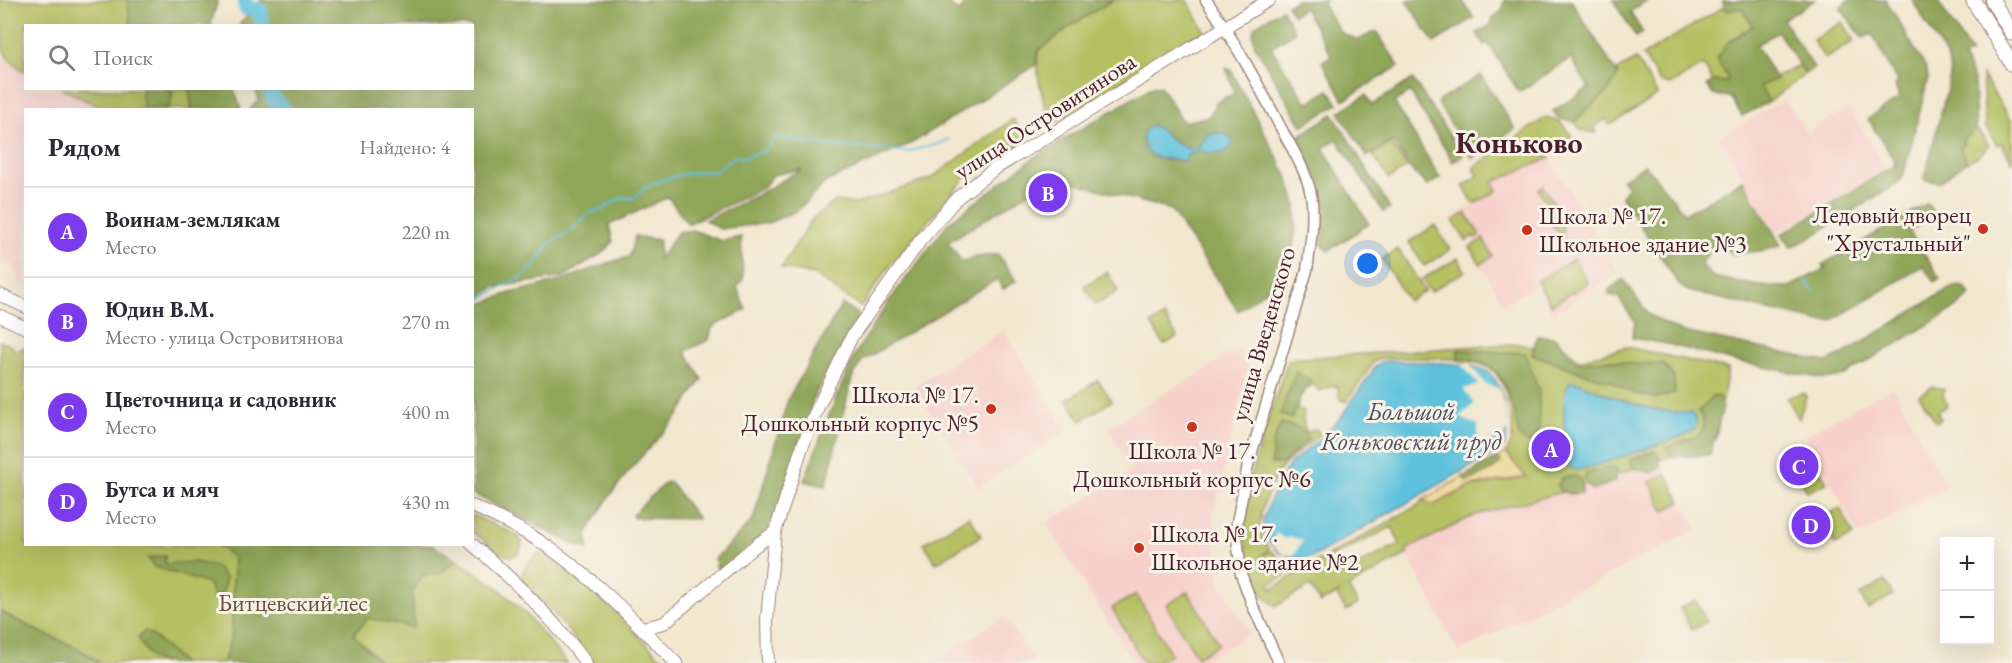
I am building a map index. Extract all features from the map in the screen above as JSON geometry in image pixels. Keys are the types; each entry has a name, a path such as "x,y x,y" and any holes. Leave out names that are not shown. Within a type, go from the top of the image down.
{"main road":[{"name":"улица Островитянова","path":"768,663 767,620 775,532 801,450 818,407 852,336 920,241 957,198 993,171 1269,0"},
{"path":"1973,0 2012,64"},
{"path":"1992,0 2012,33"},
{"path":"0,295 24,306"},
{"path":"0,316 24,327"},
{"path":"474,507 505,521 569,562 614,600 676,663"},
{"path":"642,628 664,623 716,577 775,532"},
{"path":"474,546 546,614 586,663"}],"street":[{"name":"улица Введенского","path":"1206,0 1225,27 1293,150 1306,177 1312,201 1307,270 1248,465 1236,528 1241,574 1279,663"}],"shaded area":[{"path":"0,54 6,61 24,70 24,90 64,90 103,108 24,108 24,285 19,283 14,266 0,260"},
{"path":"1785,99 1807,133 1849,107 1886,168 1777,233 1719,137"},
{"name":"Школа № 17. Школьное здание №3","path":"1550,158 1620,274 1553,313 1536,286 1504,304 1469,246 1475,242 1473,239 1467,243 1451,218 1497,191 1492,182"},
{"name":"Школа № 17. Дошкольный корпус №5","path":"1004,330 1067,431 978,488 914,386"},
{"name":"Школа № 17. Школьное здание №2","path":"1238,348 1248,366 1213,516 1220,583 1251,633 1199,663 1134,663 1046,523 1134,470 1108,428"},
{"path":"1893,387 1947,487 1859,535 1805,435"},
{"path":"1661,460 1697,529 1458,652 1405,550 1475,515 1563,492"},
{"path":"1005,616 1036,663 930,663 962,643"}],"green space":[{"path":"0,0 127,0 131,24 24,24 24,70 7,57 3,48 3,34 0,26"},
{"path":"127,0 218,0 212,24 131,24"},
{"path":"261,0 941,0 960,12 968,0 1113,0 1075,23 1038,51 1036,65 914,142 826,182 798,210 768,223 720,229 705,220 754,197 802,169 773,175 763,188 688,224 668,197 609,225 613,242 601,254 563,277 495,287 474,301 474,108 251,108 259,100 255,90 474,90 474,24 240,24"},
{"path":"1113,0 1187,0 1205,32 1052,125 1040,89 1038,51 1075,23"},
{"path":"1296,0 1326,0 1322,3 1341,33 1358,40 1376,31 1399,66 1344,100 1322,62 1331,55 1304,8 1293,15 1287,5"},
{"path":"1406,0 1462,0 1474,18 1434,43"},
{"path":"1504,0 1571,0 1618,75 1607,93 1575,122 1559,119 1553,111 1589,88 1571,58 1519,92 1488,43 1484,45 1477,33 1491,25 1491,19 1500,12"},
{"path":"1613,0 1648,0 1630,12 1643,33 1636,37"},
{"path":"1815,0 1783,20 1814,68 1805,74 1778,32 1756,45 1776,79 1760,86 1769,102 1742,116 1730,97 1713,95 1707,85 1713,81 1726,82 1728,78 1716,59 1728,42 1753,26 1742,8 1727,11 1722,1"},
{"path":"1848,0 1886,0 1927,70 1928,79 1903,177 1898,183 1808,239 1791,247 1782,234 1895,165 1893,158 1868,119 1899,98 1895,85 1898,83 1872,34 1863,38 1840,8"},
{"path":"1912,0 1937,0 1971,53 1963,57 1974,80 1976,129 1962,141 1964,144 1960,148 1966,162 1940,182 1924,180 1950,77 1948,59"},
{"path":"1725,6 1727,11 1742,8 1753,26 1728,42 1729,78 1726,82 1713,81 1703,65 1670,85 1659,81 1643,55"},
{"path":"1282,9 1295,32 1271,47 1307,103 1329,90 1338,104 1302,126 1255,46 1253,34 1255,26"},
{"path":"1842,22 1854,41 1825,59 1813,40"},
{"path":"1636,59 1658,95 1610,125 1606,119 1594,127 1597,132 1581,130 1575,122 1607,93 1618,75 1616,71"},
{"path":"1799,65 1805,74 1769,102 1759,86"},
{"path":"1226,68 1231,70 1287,176 1296,203 1296,229 1291,257 1281,279 1238,311 1171,210 1077,183 1049,180 948,242 962,262 971,258 998,254 1016,281 1003,289 997,279 862,361 852,378 826,486 804,481 855,354 889,301 948,223 1036,156 1155,85 1161,87 1183,122 1210,116 1216,102 1235,93","holes":["1152,125 1188,149 1199,146 1208,134 1227,135 1232,140 1209,153 1198,150 1179,159 1163,160 1142,139"]},
{"path":"1481,75 1515,129 1472,158 1437,102"},
{"path":"1982,75 2012,122 2012,162 2001,143 1997,145 1985,126"},
{"path":"1413,79 1463,156 1453,162 1410,92 1394,102 1440,178 1427,186 1409,167 1393,141 1367,157 1339,112 1366,95 1372,105"},
{"path":"64,90 141,90 144,108 103,108"},
{"path":"141,90 166,90 173,93 169,108 144,108"},
{"path":"166,90 189,90 192,108 153,108 173,93"},
{"path":"189,90 234,90 241,108 192,108"},
{"path":"1333,114 1390,208 1383,212 1337,139 1323,148 1369,224 1328,251 1322,244 1324,202 1297,137"},
{"path":"1546,117 1561,123 1572,136 1548,153 1550,158 1493,182 1497,191 1474,204 1463,186 1478,176 1474,167"},
{"path":"1013,119 1026,140 964,179 891,264 861,307 814,275 781,268 812,219 836,201 857,204 930,179"},
{"path":"1976,129 1989,145 1979,156 1966,162 1959,148 1964,144 1962,141"},
{"path":"1391,143 1407,167 1389,179 1373,155"},
{"path":"1645,165 1685,214 1743,180 1781,245 1767,250 1733,254 1716,242 1701,264 1713,277 1759,286 1789,287 1825,269 1822,265 1928,203 1935,215 1909,231 1940,278 1934,282 1923,266 1831,321 1821,322 1688,291 1680,286 1621,196 1628,186 1622,179"},
{"path":"1543,186 1565,221 1562,227 1564,237 1562,238 1553,225 1557,219 1538,189"},
{"path":"1466,213 1480,235 1475,238 1473,236 1466,241 1453,221"},
{"path":"1435,225 1450,250 1424,266 1409,242"},
{"path":"692,230 722,241 741,237 743,279 737,287 746,310 712,327 709,340 685,351 702,379 678,416 633,466 609,497 587,532 588,549 571,543 474,494 474,307 507,294 560,281 629,257 635,236 659,240 659,259 678,232"},
{"path":"1483,239 1493,256 1480,264 1470,247"},
{"path":"1398,249 1425,291 1408,301 1382,259"},
{"path":"1458,258 1465,271 1430,292 1422,279"},
{"path":"1574,259 1588,283 1551,305 1537,281"},
{"path":"1107,272 1118,291 1096,305 1084,286"},
{"path":"1623,279 1648,314 1679,331 1826,362 1842,355 1953,286 1965,287 1970,295 1956,308 1843,376 1824,379 1632,338 1635,322 1619,298 1608,294 1609,290"},
{"path":"842,304 859,315 814,397 773,526 719,570 715,559 753,520 788,399"},
{"path":"1164,316 1177,337 1164,345 1151,324"},
{"path":"1537,336 1554,337 1580,362 1609,360 1635,364 1663,363 1674,377 1675,393 1655,398 1632,393 1610,381 1532,354"},
{"path":"0,341 16,351 24,347 24,546 219,546 234,558 232,636 223,663 100,663 79,649 0,611","holes":["165,556 164,564 226,578 209,584 178,574 148,558"]},
{"path":"1523,344 1575,361 1627,347 1728,369 1716,439 1661,460 1563,492 1475,515 1406,550 1408,554 1348,587 1358,604 1346,611 1337,595 1340,592 1320,603 1310,586 1276,606 1257,586 1247,553 1245,526 1247,498 1253,468 1288,359","holes":["1382,358 1456,359 1483,365 1492,370 1504,388 1511,413 1512,437 1506,453 1526,477 1470,487 1434,505 1423,500 1420,504 1272,589 1270,585 1295,568 1289,564 1284,565 1283,561 1271,551 1260,557 1269,549 1260,528 1266,499 1285,464 1320,433 1316,429 1307,432 1303,422 1304,411 1297,409 1300,398 1314,384 1319,391 1337,385 1340,399 1346,402 1375,360","1571,381 1648,408 1691,413 1680,437 1583,469 1567,460 1564,409 1567,389","1392,527 1400,544 1334,577 1325,560"]},
{"path":"1458,350 1525,353 1539,391 1539,443 1526,442 1519,435 1512,402 1497,373 1487,365 1458,360"},
{"path":"1296,372 1311,381 1301,394 1292,419 1280,414"},
{"path":"1098,380 1112,401 1081,421 1067,400"},
{"path":"1933,387 1944,389 1943,396 1948,405 1937,412 1941,419 1936,422 1919,395"},
{"path":"1801,393 1806,397 1799,419 1787,398"},
{"path":"1719,396 1723,408 1710,455 1674,457 1666,448 1699,435 1704,427 1702,417 1698,412 1712,397"},
{"path":"1281,423 1299,428 1309,438 1282,464 1271,464 1273,442"},
{"path":"1655,451 1659,456 1661,468 1651,473 1634,468 1629,460"},
{"path":"1498,457 1501,462 1493,470 1467,482 1463,477"},
{"path":"1817,464 1827,483 1807,492 1797,474"},
{"path":"1611,466 1618,470 1614,482 1592,490 1586,482 1585,474"},
{"path":"1666,474 1681,502 1664,511 1650,482"},
{"path":"1575,476 1582,481 1582,493 1571,494 1560,491 1557,485 1563,477"},
{"path":"666,482 670,482 698,519 633,518 632,515"},
{"path":"1840,508 1854,535 1835,545 1821,518"},
{"path":"474,516 516,534 522,541 520,551 512,557 496,550 474,534"},
{"path":"969,516 981,536 936,563 924,543"},
{"name":"Битцевский лес","path":"219,546 434,546 457,560 440,573 424,575 412,590 414,628 368,618 353,635 382,663 223,663 232,636 234,558"},
{"path":"537,554 546,554 605,602 666,663 594,663 549,607 521,581 523,570"},
{"path":"165,556 165,564 195,562 215,566 226,578 222,594 214,598 209,584 153,566 148,558"},
{"path":"457,560 496,586 524,612 567,663 382,663 353,635 368,618 412,591 424,575 440,573"},
{"path":"1885,581 1893,595 1868,609 1860,595"},
{"path":"1188,592 1219,644 1197,657 1166,605"},
{"path":"1136,594 1171,654 1155,663 1144,663 1112,608"},
{"path":"1696,600 1707,622 1692,630 1680,608"},
{"path":"0,611 79,649 100,663 0,663"},
{"path":"145,631 183,663 160,662 151,657 138,638"}],"sand":[{"path":"1506,453 1526,477 1470,486 1434,505 1423,500 1463,477 1467,482 1493,470 1501,462 1498,457"}],"water":[{"path":"1152,125 1165,133 1172,141 1188,149 1199,146 1208,134 1218,133 1227,135 1232,140 1232,146 1227,151 1218,153 1198,150 1188,154 1184,161 1159,158 1148,153 1143,141 1145,131"},
{"name":"Большой Коньковский пруд","path":"1387,361 1457,364 1482,369 1489,373 1499,388 1506,411 1507,432 1503,448 1313,557 1294,559 1277,551 1265,537 1263,520 1276,486 1290,464 1340,418 1376,366"},
{"path":"1571,381 1648,408 1691,413 1697,424 1694,430 1680,437 1595,466 1574,470 1569,466 1567,460 1564,418 1565,396"}],"pier":[{"path":"1462,365 1470,365 1486,385 1499,388 1507,415 1508,430 1500,438 1478,445 1478,425 1459,417 1474,404 1463,389 1479,385"},
{"path":"1276,533 1285,539 1291,537 1303,540 1294,555 1285,555 1274,547 1272,544"}],"waterway":[{"path":"244,0 246,8 260,10 262,24"},
{"path":"272,90 272,98 283,108"},
{"path":"474,303 519,279 536,264 550,243 571,231 590,212 602,210 623,198 635,198 659,181 694,173 714,172 735,156 743,158 766,150 776,137 812,144 907,152 949,139"},
{"path":"1806,281 1814,292"}],"place":[{"name":"Юдин В.М.","path":"1048,193"},
{"name":"Ледовый дворец \"Хрустальный\"","path":"1983,229"},
{"name":"Школа № 17. Школьное здание №3","path":"1527,230"},
{"name":"Школа № 17. Дошкольный корпус №5","path":"991,409"},
{"name":"Школа № 17. Дошкольный корпус №6","path":"1192,427"},
{"name":"Воинам-землякам","path":"1551,449"},
{"name":"Цветочница и садовник","path":"1799,466"},
{"name":"Бутса и мяч","path":"1811,525"},
{"name":"Школа № 17. Школьное здание №2","path":"1139,548"}],"district":[{"name":"Коньково","path":"1519,143"}]}
